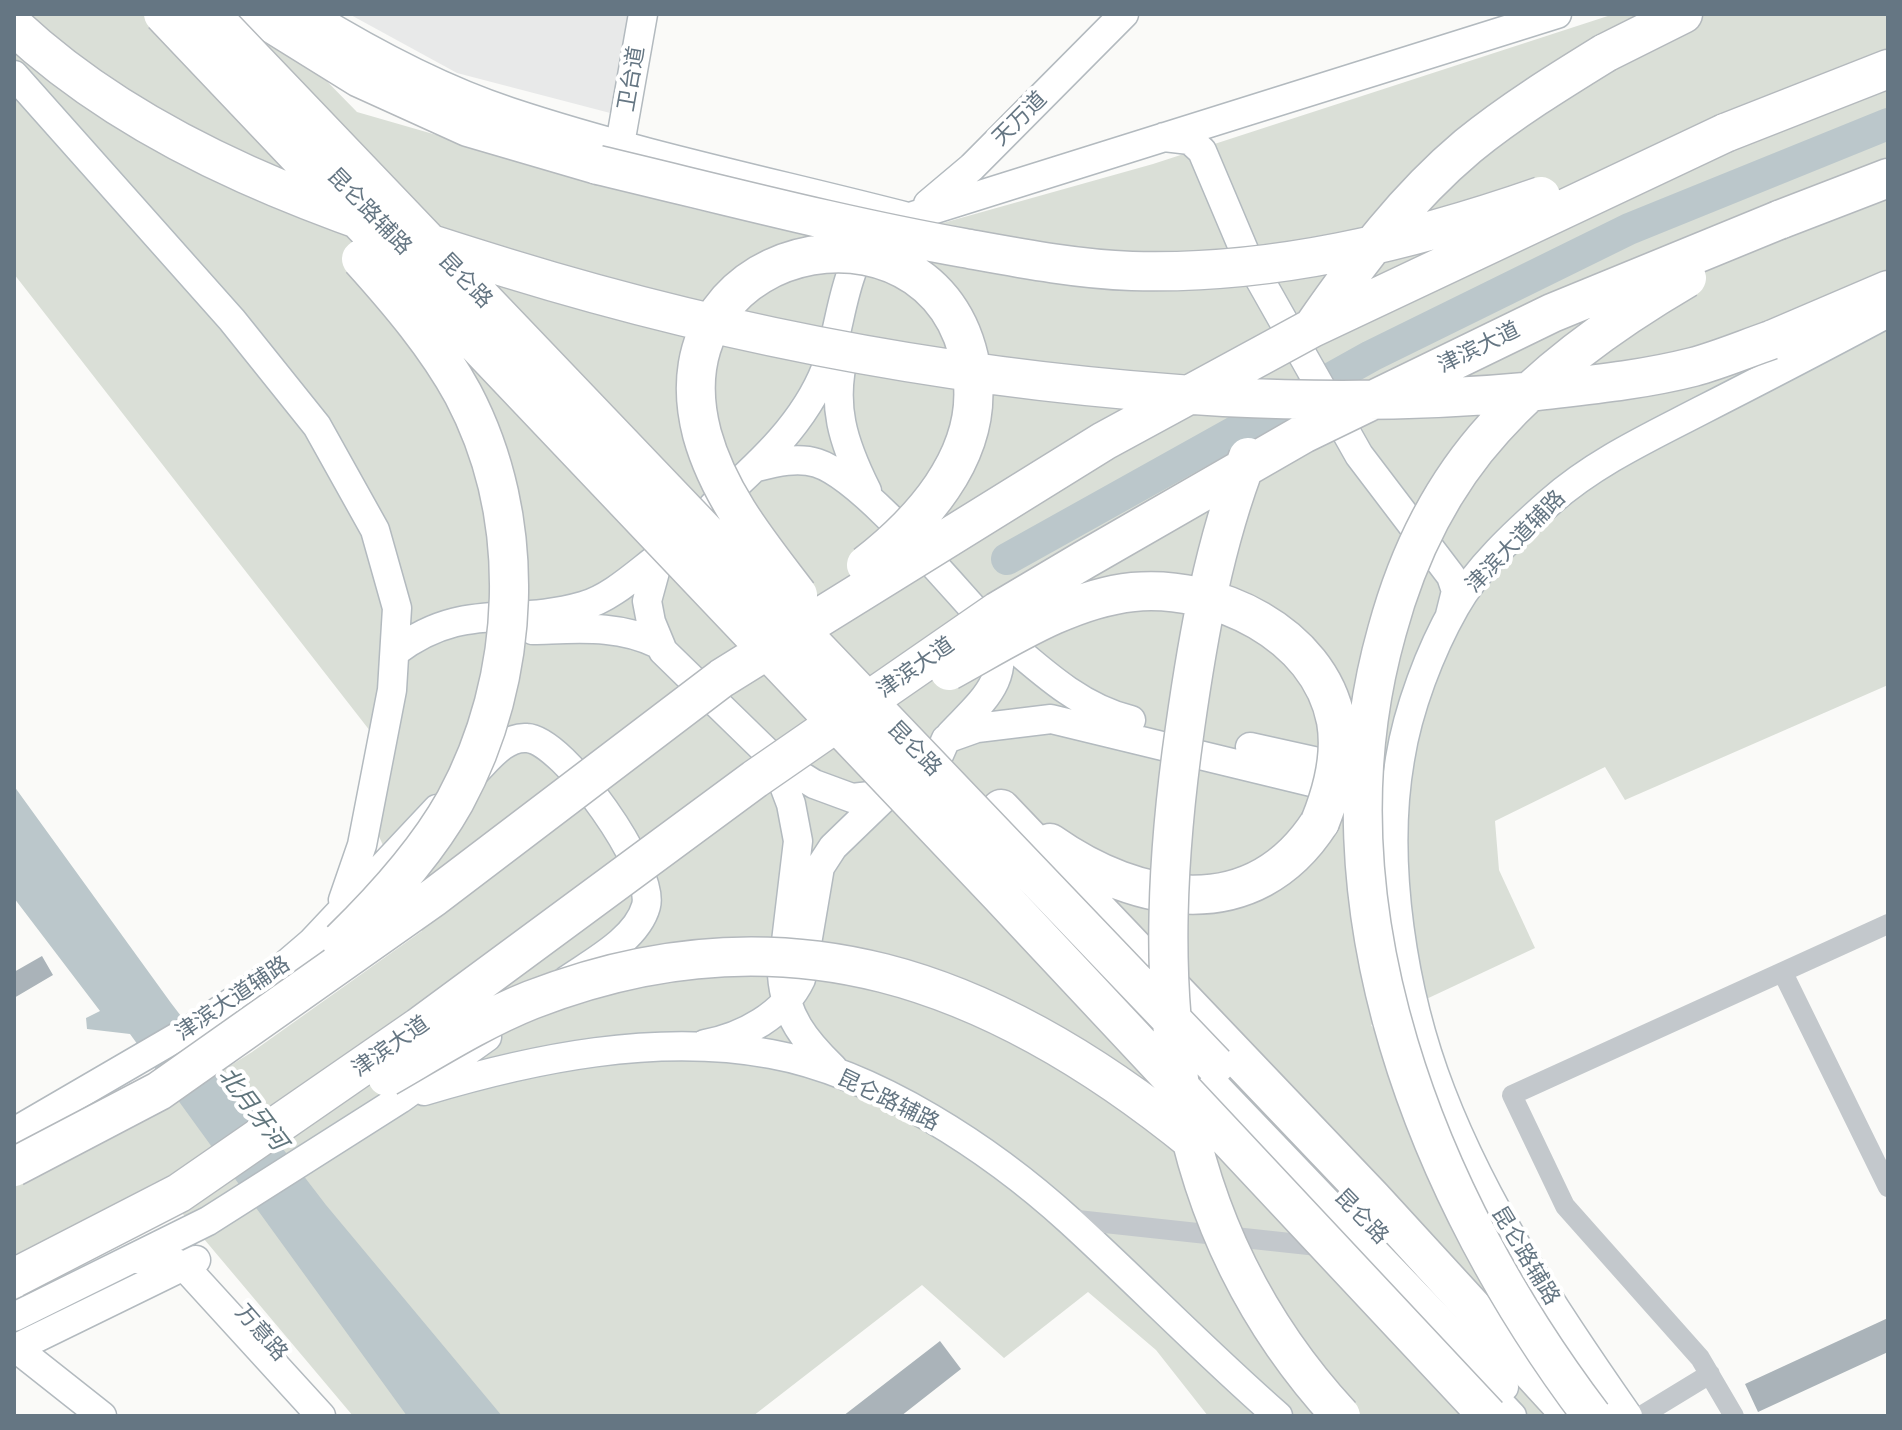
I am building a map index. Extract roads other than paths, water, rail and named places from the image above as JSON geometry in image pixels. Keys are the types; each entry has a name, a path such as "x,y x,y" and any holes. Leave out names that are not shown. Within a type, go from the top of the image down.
{"highway":[{"path":"133,14 395,296 462,392 488,454 504,509 510,580 502,672 481,745 455,802 410,867 377,904 249,1028"},
{"name":"昆仑路","path":"163,14 999,894 1488,1416"},
{"name":"昆仑路","path":"210,14 1548,1416"},
{"path":"237,14 798,595 1372,1198 1572,1416"},
{"path":"257,14 360,78 468,127 598,165 902,237 1039,262 1131,271 1218,269 1346,253 1478,218 1725,133 1888,69"},
{"path":"1341,1416 1287,1350 1235,1260 1204,1190 1182,1106 1175,1063 1168,962 1173,827 1195,656 1218,545 1264,417 1303,341 1379,236 1456,157 1508,116 1605,53 1683,14"},
{"path":"14,26 65,68 122,108 197,151 382,228 626,304 779,340 1043,383 1306,400 1471,397 1611,383 1693,367 1771,340 1888,290"},
{"path":"722,678 959,529 1131,426 1312,328 1725,133"},
{"name":"津滨大道","path":"14,1278 179,1193 419,1027 764,769 998,611 1303,434 1552,313 1888,178"},
{"path":"1592,1416 1542,1346 1468,1218 1402,1054 1376,947 1367,886 1362,821 1365,729 1381,651 1408,566 1425,528 1494,428 1610,325 1779,220"},
{"path":"14,1167 159,1091 434,897 894,543 921,514 957,461 972,411 971,361 963,337 936,294 917,277 866,256 815,253 775,265 728,301 702,353 698,411 710,457 747,528 798,595"},
{"path":"764,769 1020,632 1063,612 1132,592 1188,594 1221,602 1250,615 1276,632 1310,666 1336,720 1335,779 1320,822 1311,837 1277,868 1250,884 1216,894 1154,893 1124,885 1071,858 1001,809"},
{"path":"179,1193 248,1161 456,1038 543,996 611,974 692,958 732,954 822,961 885,973 938,989 1017,1025 1090,1066 1153,1109 1257,1194 1408,1334"}],"main road":[{"name":"昆仑路辅路","path":"184,14 351,195 658,512 664,530 647,601 658,644"},
{"name":"昆仑路辅路","path":"195,14 658,500 666,507 692,511 714,504"},
{"path":"309,14 370,51 507,111 620,144 909,217"},
{"name":"卫台道","path":"620,144 643,14"},
{"name":"天万道","path":"909,217 972,167 1124,14"},
{"path":"395,652 428,630 475,617 585,606 610,593 659,557 757,467 800,416 820,380 851,270 865,241 881,226 1557,14"},
{"path":"14,75 232,320 317,426 375,530 397,608 392,690 362,845 335,919"},
{"path":"1224,118 1206,130 1196,143 1199,160 1232,242 1329,411 1373,478 1451,576 1456,591 1449,620"},
{"path":"1161,137 1181,137 1196,143"},
{"path":"873,502 840,427 839,374 869,274 885,246 909,217"},
{"name":"津滨大道辅路","path":"1396,792 1400,757 1419,692 1449,620 1464,594 1488,565 1552,500 1599,465 1888,313"},
{"path":"757,467 797,460 816,462 833,470 873,502 991,628 1055,681 1106,714 1396,792"},
{"path":"1451,576 1465,577 1488,565"},
{"path":"397,608 409,621 428,630 448,633 591,628 636,633 658,644 791,804 798,841 782,975 787,1003 803,1039 839,1075"},
{"path":"689,1047 715,1042 755,1025 787,1003 801,979 820,867 833,847 946,739 995,682 1001,653 991,628"},
{"path":"946,739 977,728 1051,719 1396,792"},
{"name":"津滨大道辅路","path":"14,1132 125,1070 283,967 335,919 399,846 495,752 515,739 530,738 571,767 644,877 647,902 633,929 400,1099"},
{"path":"946,739 934,775 943,800 1531,1416"},
{"path":"764,769 852,798 888,793 917,796 935,808 1512,1416"},
{"name":"昆仑路辅路","path":"1396,792 1394,850 1403,945 1419,1020 1441,1091 1511,1239 1628,1416"},
{"name":"昆仑路辅路","path":"400,1099 500,1068 605,1052 689,1047 768,1053 839,1075 919,1111 974,1147 1068,1219 1278,1416"},
{"path":"14,1317 208,1221 400,1099"},
{"path":"102,1416 15,1348 190,1263 208,1221"},
{"path":"131,1260 165,1259 190,1263"},
{"name":"万意路","path":"190,1263 321,1416"},
{"name":"万意路","path":"190,1263 334,1416"}],"street":[{"path":"1734,1416 1700,1358 1565,1206 1512,1095 1888,924"},
{"path":"1783,973 1888,1187"},
{"path":"1068,1219 1354,1249"},
{"path":"1641,1416 1710,1374"}],"water":[{"name":"北月牙河","path":"14,786 171,1003 326,1205 502,1416 407,1416 130,1034 87,1029 86,1018 100,1011 14,898"}],"waterway":[{"path":"1007,559 1371,356 1629,229 1888,124"}]}
